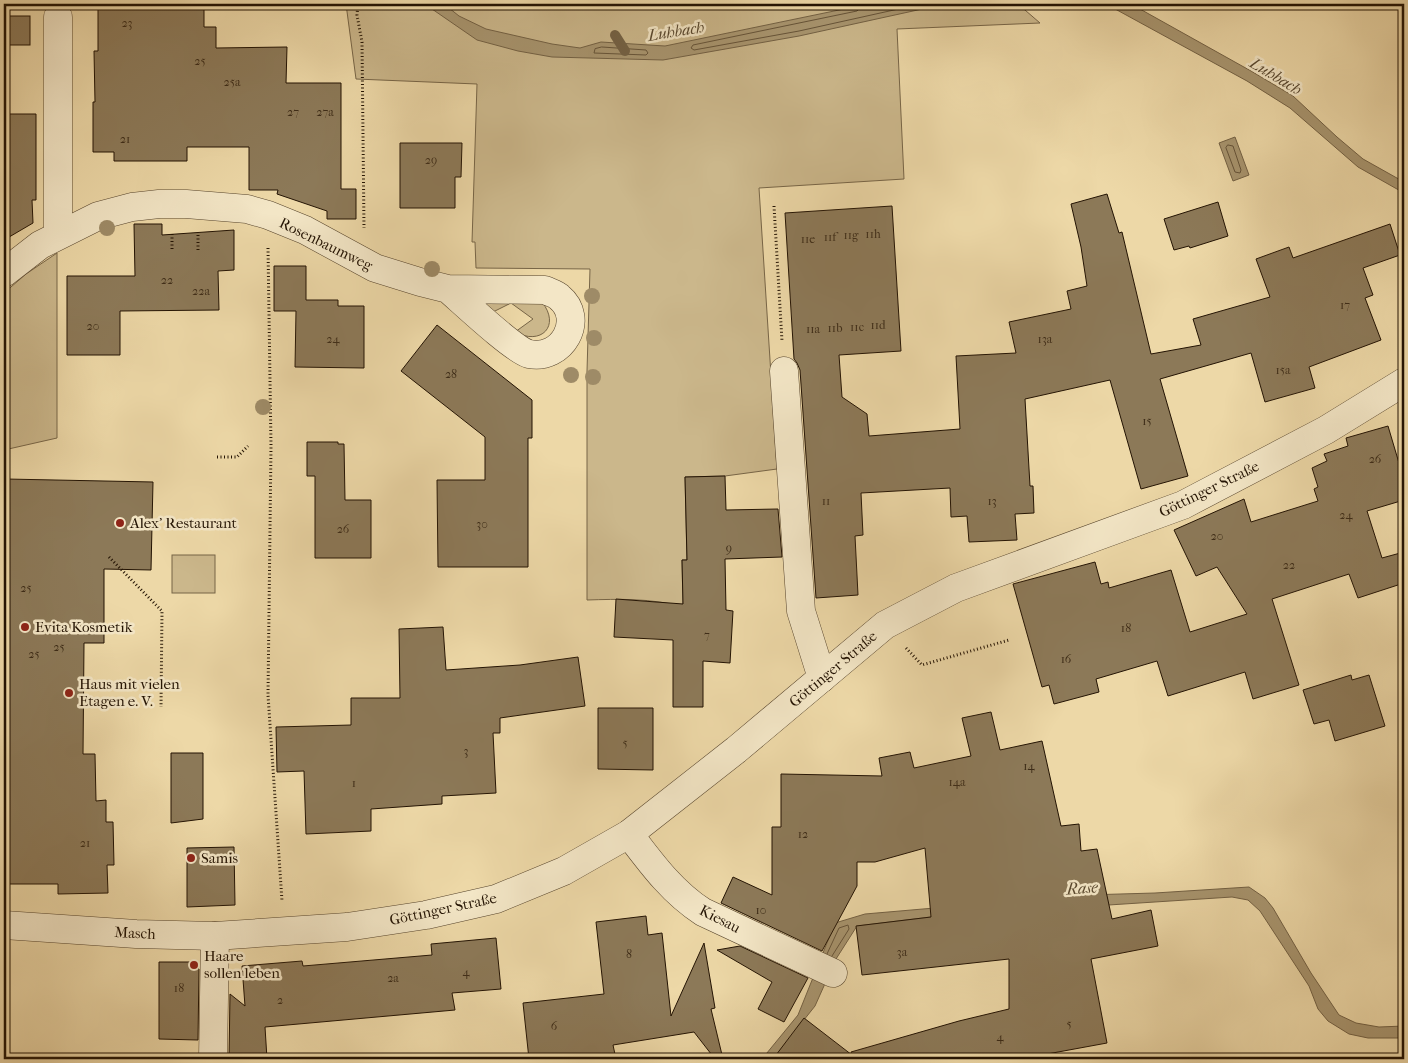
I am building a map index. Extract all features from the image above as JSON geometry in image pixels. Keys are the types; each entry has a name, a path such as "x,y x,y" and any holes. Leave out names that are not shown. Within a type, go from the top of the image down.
{"street":[{"path":"58,17 58,234"},
{"name":"Rosenbaumweg","path":"4,272 58,234 98,216 132,207 186,204 247,209 268,215 305,230 355,258 397,276 448,289"},
{"path":"784,371 802,611 822,678"},
{"name":"Göttinger Straße","path":"275,932 347,927 454,909 496,899 564,872 629,834 728,756 885,625 956,588 1184,505 1326,430 1404,382"},
{"name":"Kiesau","path":"629,834 659,874 687,902 703,912 824,969"},
{"name":"Masch","path":"4,925 136,934 215,936 275,932"},
{"path":"213,1059 215,936"}],"path":[{"path":"355,258 364,240 362,42 357,15 358,4"},
{"path":"774,206 784,371"},
{"path":"268,215 271,446 268,695 275,932"},
{"path":"217,457 238,457 248,446"},
{"path":"109,557 162,611 161,707"},
{"path":"885,625 922,665 1009,640"}],"shaded area":[{"path":"346,4 1018,4 1040,23 897,29 904,179 759,188 777,469 725,476 685,477 687,560 682,560 683,607 623,599 587,600 587,371 590,269 476,268 475,242 472,242 477,84 356,79"},
{"path":"57,253 57,438 4,450 4,293 26,274"},
{"path":"486,300 542,302 547,311 549,326 540,335 533,337 524,336 515,332 533,319 511,303 493,312 485,305"},
{"path":"172,555 215,555 215,593 172,593"}],"water":[{"path":"428,4 444,4 459,16 486,29 552,44 580,48 601,42 665,46 868,4 945,4 799,36 663,60 552,57 518,51 477,40 432,9"},
{"path":"1106,4 1131,4 1293,96 1363,159 1404,182 1404,193 1358,167 1290,108 1247,81"},
{"path":"1235,137 1249,175 1233,181 1219,143"},
{"path":"1249,887 1265,898 1273,908 1311,973 1339,1015 1356,1023 1379,1027 1404,1026 1404,1038 1368,1038 1349,1034 1328,1021 1318,1009 1309,986 1260,911 1248,900 1232,897 939,916 857,926 836,959 815,1006 773,1059 762,1059 798,1015 835,923 865,914 1085,895"}],"building":[{"path":"98,4 204,4 204,27 216,27 216,48 287,47 286,83 341,83 341,189 356,189 356,219 327,219 327,211 277,194 278,190 249,190 249,147 187,147 187,161 114,161 114,152 93,152 93,102 95,102 94,51 98,51"},
{"path":"4,16 30,16 30,45 4,45"},
{"path":"4,114 36,114 36,200 32,200 33,223 4,240"},
{"path":"400,143 462,143 461,177 455,177 455,208 400,208"},
{"path":"1107,194 1119,233 1122,232 1151,354 1201,345 1193,319 1270,297 1256,259 1289,247 1293,258 1390,224 1400,255 1363,268 1373,295 1365,298 1381,340 1309,367 1315,388 1265,402 1251,353 1160,379 1188,476 1141,489 1110,380 1025,399 1030,486 1033,486 1034,513 1015,514 1017,540 969,542 967,516 951,517 950,488 861,493 863,535 855,536 858,595 816,598 800,370 794,359 785,213 892,206 901,351 839,355 842,397 867,414 869,436 960,429 956,356 1016,353 1009,322 1071,309 1067,291 1087,286 1081,247 1071,204"},
{"path":"1218,202 1228,236 1190,248 1189,246 1174,250 1164,219"},
{"path":"134,224 162,224 162,235 234,230 234,270 218,271 219,310 120,311 120,355 67,355 67,276 135,276"},
{"path":"274,266 306,266 306,300 338,300 338,306 364,306 364,368 295,367 296,311 274,311"},
{"path":"437,325 532,400 532,438 528,438 528,567 438,567 437,480 485,480 485,437 401,371"},
{"path":"1388,426 1404,480 1404,500 1367,511 1382,558 1404,552 1404,583 1358,598 1349,574 1272,599 1299,685 1253,699 1245,672 1168,696 1157,661 1096,679 1099,692 1054,704 1049,685 1042,687 1013,584 1095,562 1101,584 1108,582 1109,588 1171,570 1190,632 1247,614 1217,567 1196,576 1174,530 1244,499 1251,522 1318,501 1314,489 1318,487 1312,468 1327,461 1324,454 1348,446 1346,438"},
{"path":"307,442 338,442 338,444 344,444 345,500 371,500 371,558 315,558 315,476 307,476"},
{"path":"725,476 726,510 778,509 782,557 725,559 726,610 733,611 730,663 703,661 703,707 673,707 673,640 614,637 616,599 683,604 682,560 687,560 685,477"},
{"path":"6,479 153,482 151,570 104,569 104,643 84,643 83,754 95,754 96,801 106,800 106,822 113,822 114,865 107,865 108,893 58,894 58,884 4,884"},
{"path":"443,627 446,670 520,665 578,657 585,706 500,718 500,733 493,733 496,793 442,796 442,804 371,809 371,831 306,834 304,771 277,772 276,727 351,725 351,698 400,698 399,629"},
{"path":"1351,675 1352,680 1369,675 1385,726 1335,741 1329,720 1314,724 1303,690"},
{"path":"598,708 653,708 653,770 598,769"},
{"path":"991,712 1000,750 1042,741 1061,826 1079,824 1081,851 1097,849 1112,919 1151,910 1158,946 1091,959 1107,1043 1020,1059 773,1059 804,1018 852,1055 851,1052 959,1021 1009,1009 1009,959 862,975 856,926 931,917 925,848 875,862 857,862 857,886 822,951 721,903 733,877 772,895 772,827 781,827 781,774 882,776 879,758 910,752 914,768 971,756 962,718"},
{"path":"171,753 203,753 203,819 171,823"},
{"path":"234,847 235,905 187,907 187,848"},
{"path":"646,916 648,935 662,933 671,1016 704,943 715,1008 711,1009 723,1059 715,1059 694,1032 613,1045 616,1059 529,1059 523,1003 604,994 596,922"},
{"path":"496,938 501,989 452,993 455,1010 265,1027 267,1059 229,1059 230,994 245,1006 242,966 302,961 303,966 432,955 431,944"},
{"path":"740,946 808,978 784,1022 758,1009 772,982 717,950"},
{"path":"159,962 191,962 199,969 198,1040 159,1039"}],"waterway":[{"path":"615,35 625,51"}],"place":[{"name":"Alex' Restaurant","path":"120,523"},
{"name":"Evita Kosmetik","path":"25,627"},
{"name":"Haus mit vielen Etagen e. V.","path":"69,693"},
{"name":"Samis","path":"191,858"},
{"name":"Haare sollen leben","path":"194,965"}],"water label":[{"name":"Luhbach","path":"676,31"},
{"name":"Luhbach","path":"1276,76"},
{"name":"Rase","path":"1082,888"}]}
